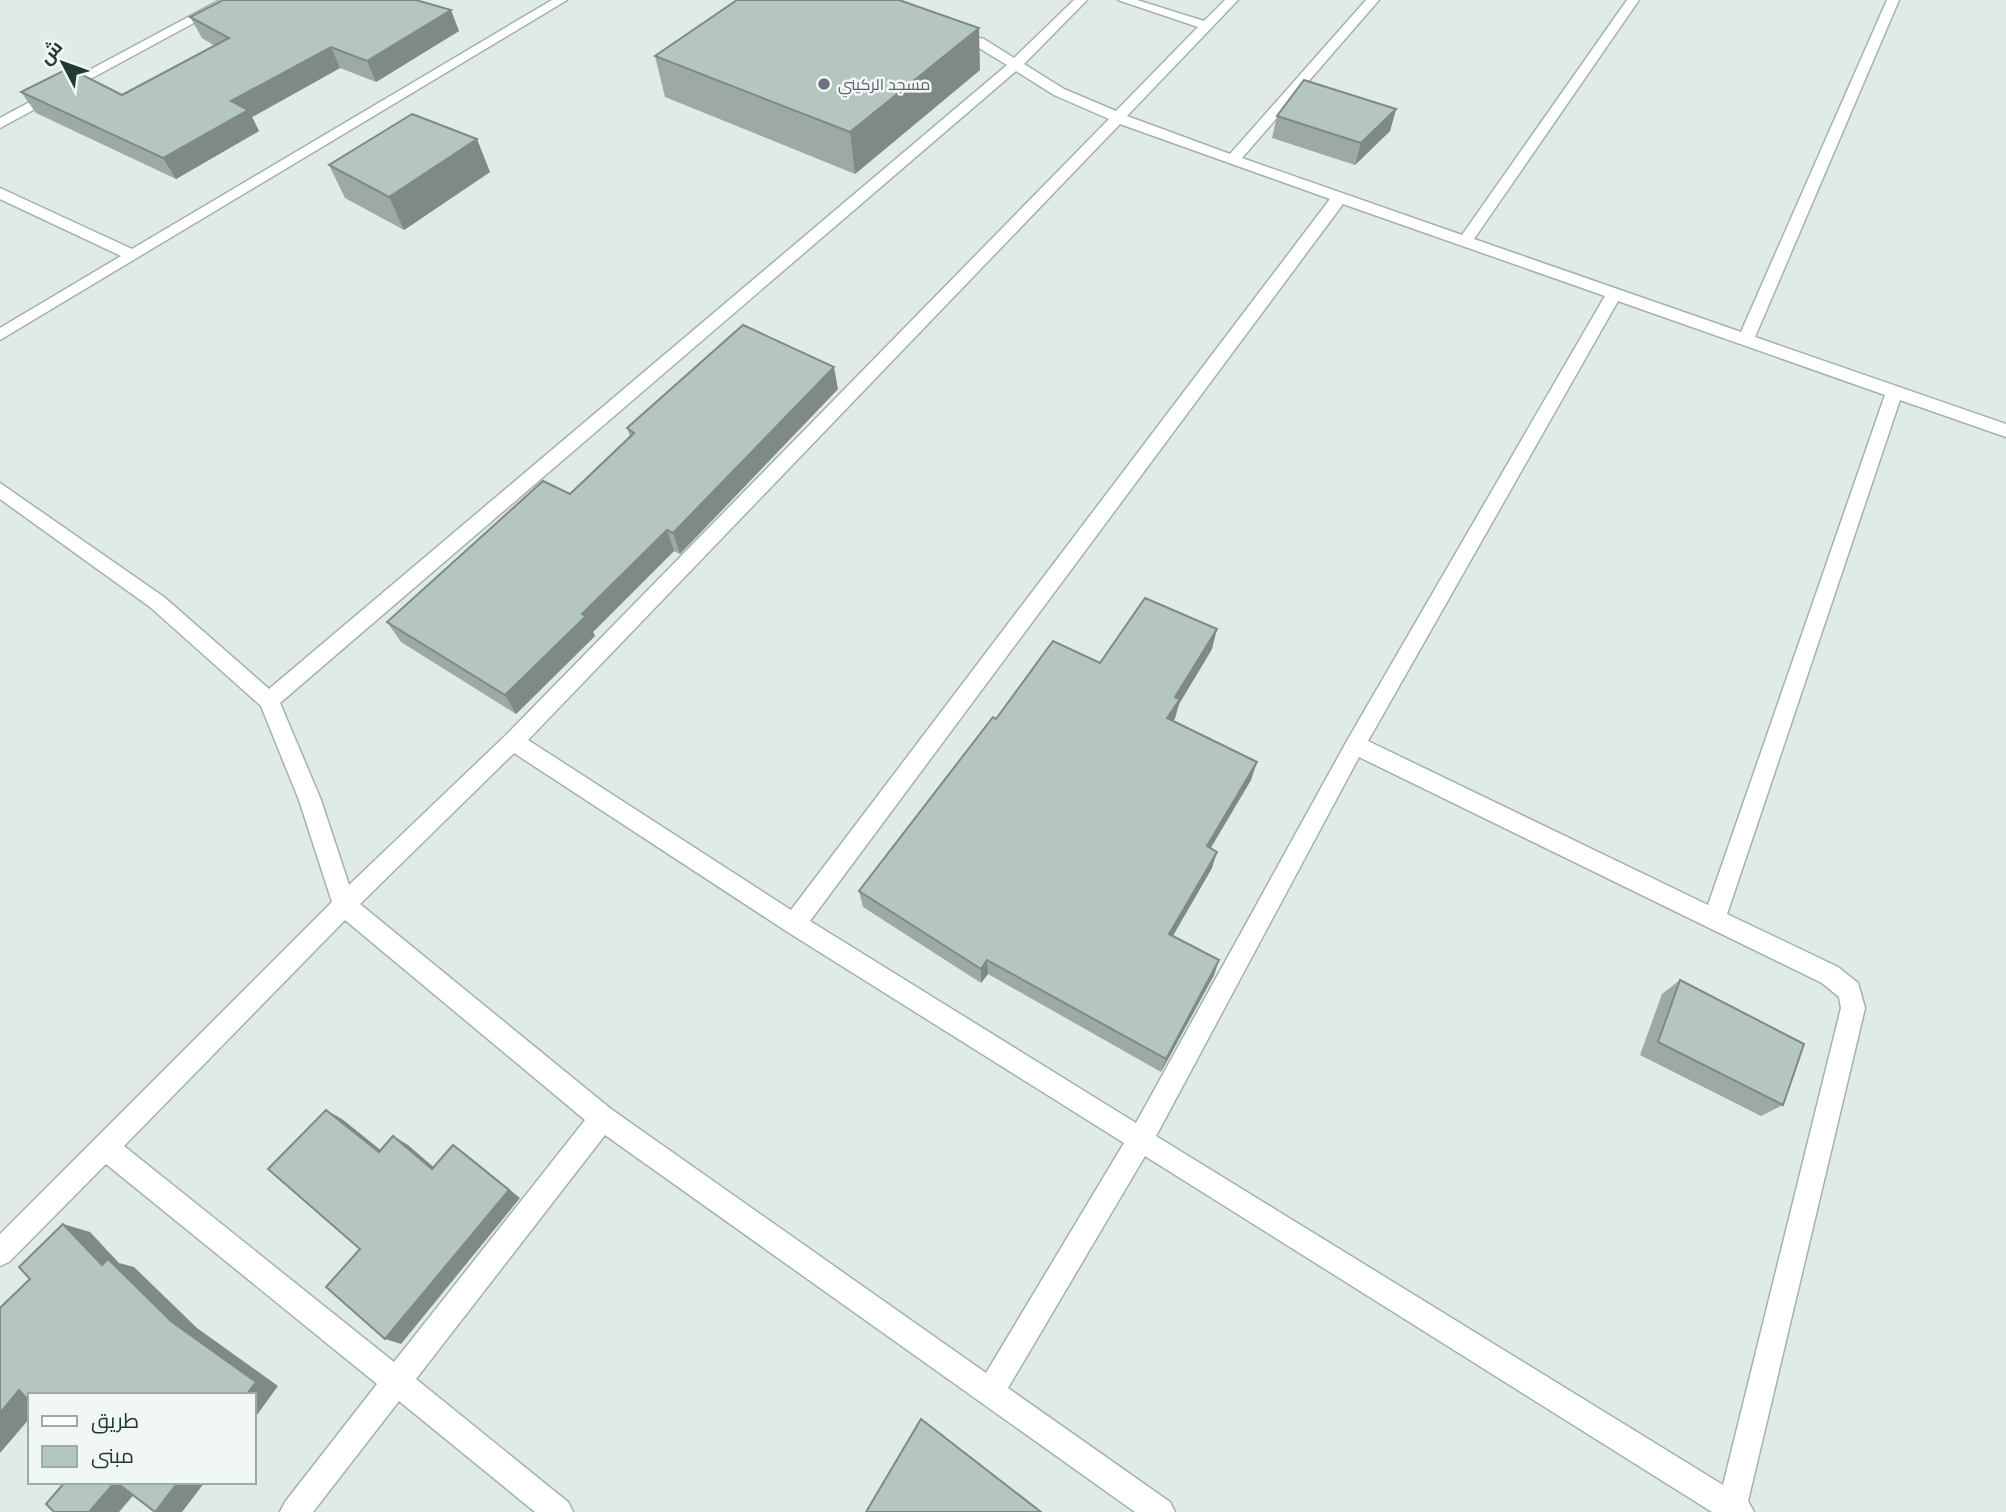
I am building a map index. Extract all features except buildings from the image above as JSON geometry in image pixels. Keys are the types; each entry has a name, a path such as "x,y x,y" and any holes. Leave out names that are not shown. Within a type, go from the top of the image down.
{"street":[{"path":"0,124 230,0"},
{"path":"0,335 561,0"},
{"path":"269,701 1014,66 1081,0"},
{"path":"1124,0 1207,26"},
{"path":"0,1253 344,905 513,741 1232,0"},
{"path":"1233,160 1373,0"},
{"path":"1465,241 1633,0"},
{"path":"1746,339 1893,0"},
{"path":"943,29 979,42 1059,92 1117,119 2006,431"},
{"path":"0,192 134,256"},
{"path":"794,924 1339,198"},
{"path":"991,1391 1141,1139 1355,745 1614,294"},
{"path":"1714,919 1894,392"},
{"path":"0,490 158,602 269,701 310,800 344,905 602,1118 1160,1512"},
{"path":"513,741 794,924 1734,1511 1853,1008 1850,991 1830,975 1355,745"},
{"path":"295,1512 602,1118"},
{"path":"104,1146 558,1512"}],"place":[{"name":"مسجد الركيني","path":"824,84"}]}
